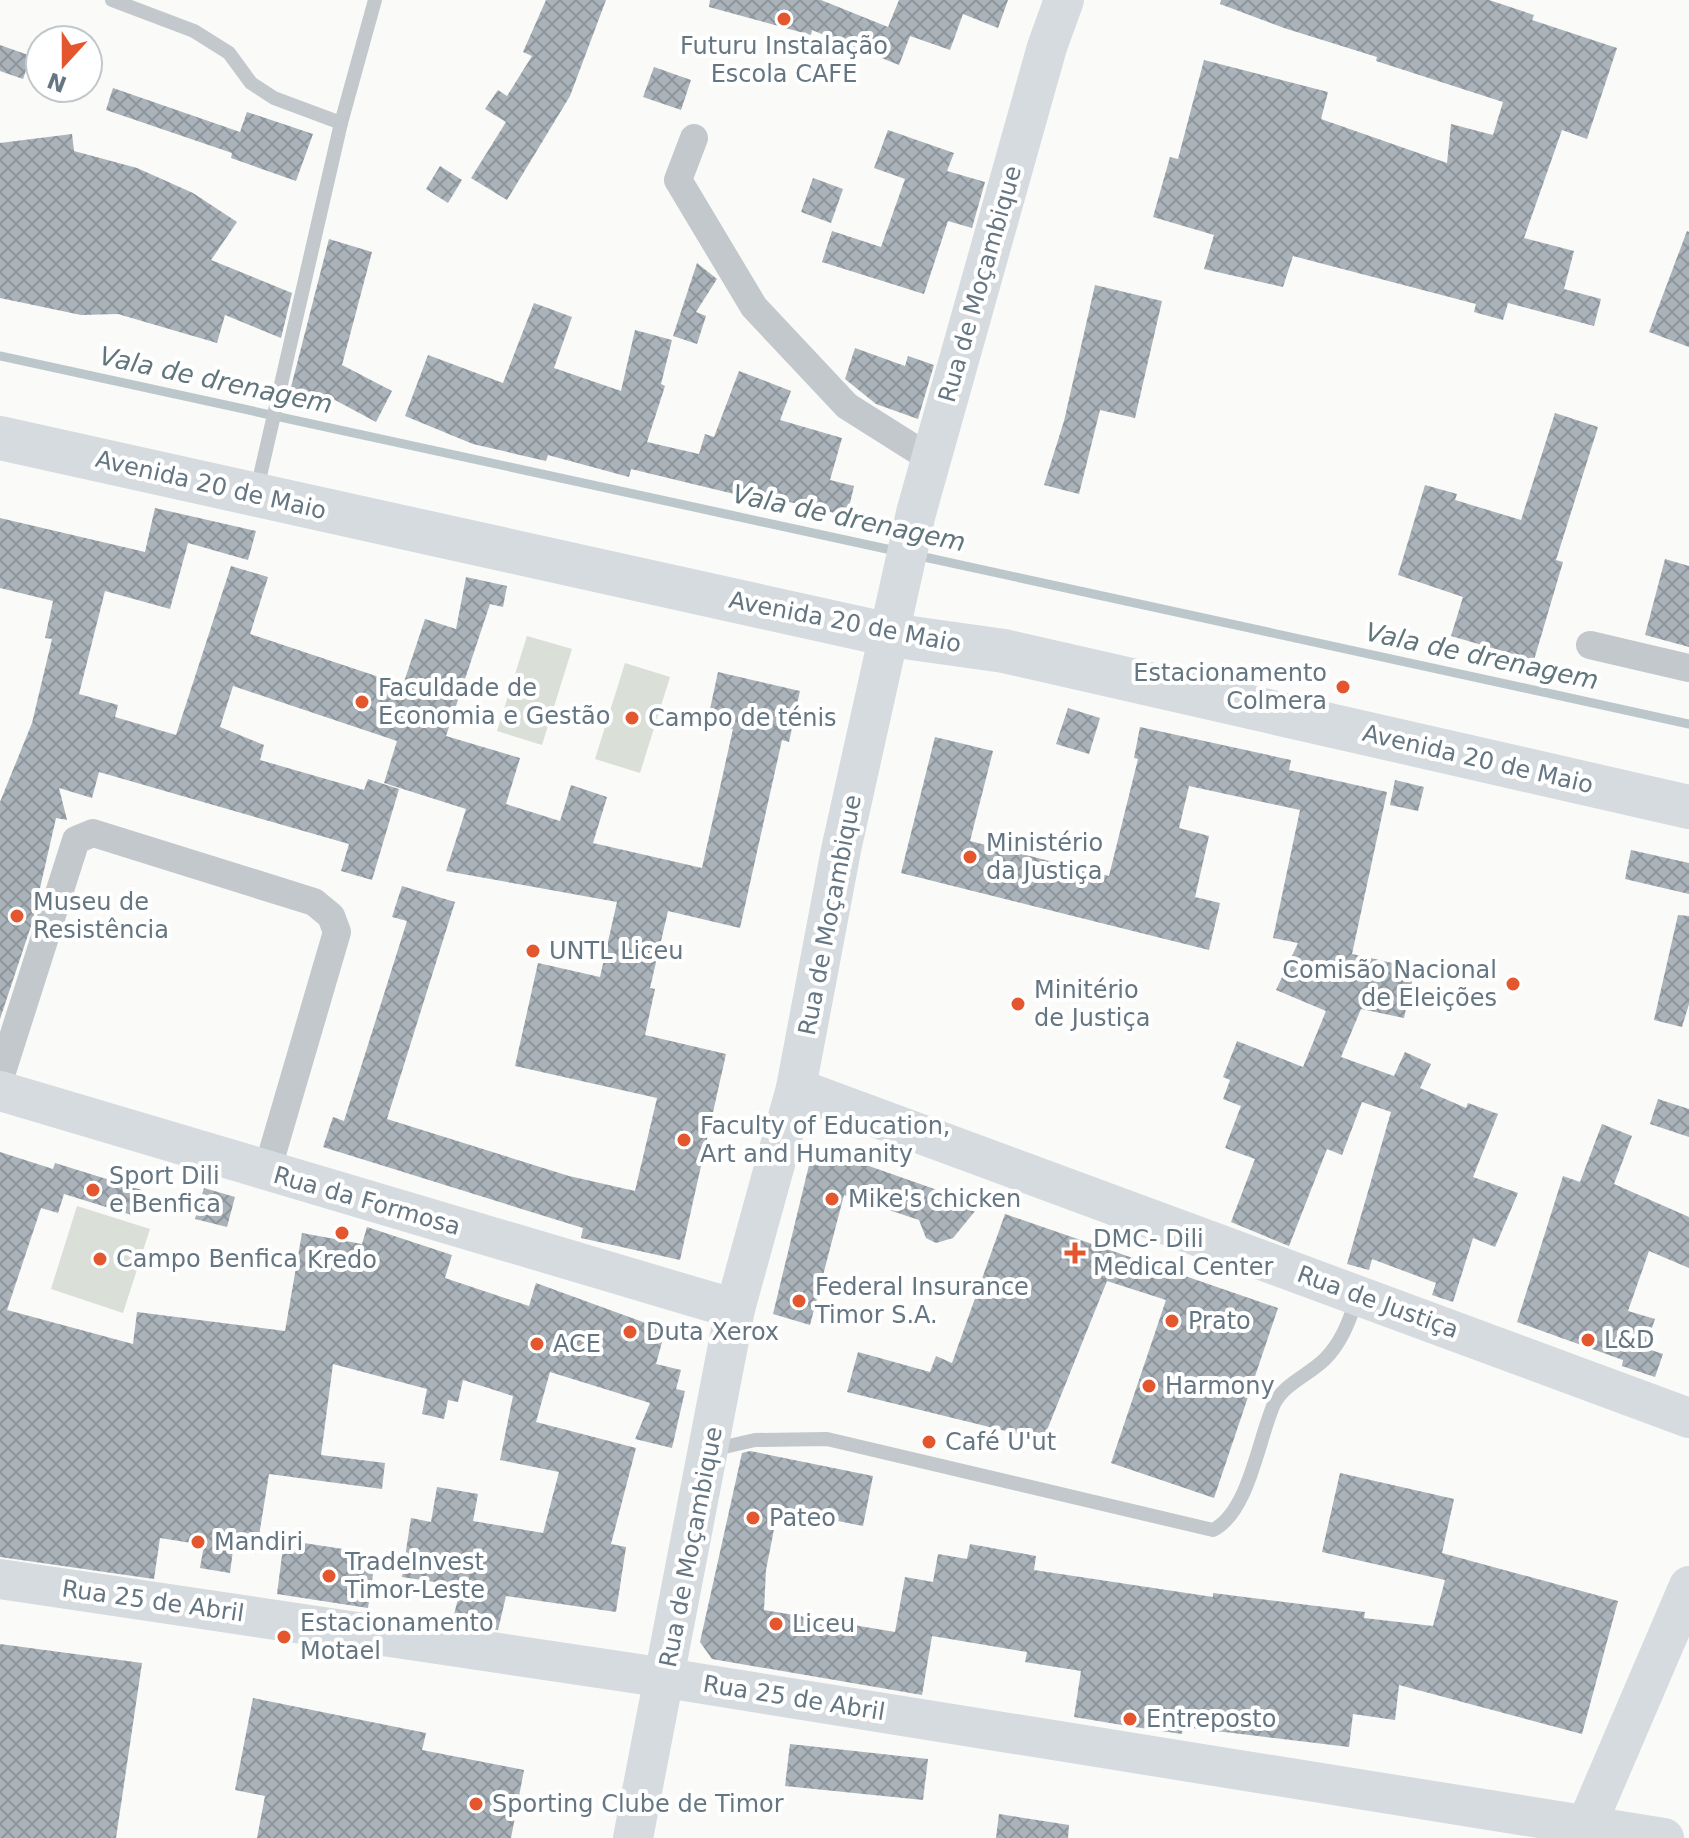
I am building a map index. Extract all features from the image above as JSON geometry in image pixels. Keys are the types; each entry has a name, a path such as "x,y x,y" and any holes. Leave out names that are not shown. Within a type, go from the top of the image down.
{"main road":[{"name":"Avenida 20 de Maio","path":"0,438 890,635 1004,651 1689,807"}],"street":[{"name":"Rua de Moçambique","path":"633,1838 735,1309 796,1088 841,850 916,513 1043,62 1064,0"},
{"path":"694,138 678,180 754,307 847,406 931,459"},
{"path":"1590,645 1689,668"},
{"path":"0,1078 76,840 93,833 314,902 331,916 337,932 267,1171"},
{"name":"Rua de Justiça","path":"796,1088 1689,1418"},
{"name":"Rua da Formosa","path":"0,1091 735,1309"},
{"name":"Rua 25 de Abril","path":"0,1579 666,1678 1584,1832 1664,1838"},
{"path":"1584,1832 1689,1586"}],"lane":[{"path":"112,0 194,31 229,53 251,83 262,90 341,123"},
{"path":"255,495 341,123 375,0"},
{"path":"709,1451 755,1440 827,1439 1213,1530 1233,1516 1276,1401 1292,1383 1324,1360 1340,1341 1359,1295"}],"shaded area":[{"path":"527,636 572,649 542,745 497,731"},
{"name":"Campo de ténis","path":"625,663 670,677 640,773 595,759"},
{"name":"Campo Benfica","path":"77,1206 150,1229 123,1313 51,1289"}],"building":[{"path":"546,0 606,0 570,96 507,200 471,178 506,122 485,109 498,90 507,96 532,56 523,52"},
{"path":"710,0 821,0 888,27 899,0 1008,0 998,28 963,14 950,50 910,36 899,65 812,30 811,35 709,7"},
{"path":"1221,0 1489,0 1534,15 1532,20 1617,48 1587,139 1562,130 1524,238 1574,251 1564,289 1601,299 1594,326 1508,303 1503,320 1474,312 1476,304 1293,256 1283,287 1204,269 1214,235 1153,217 1170,157 1178,159 1204,60 1328,92 1321,119 1447,163 1451,124 1493,135 1503,102 1284,28 1220,4"},
{"path":"0,45 24,54 23,79 0,71"},
{"path":"654,67 691,80 681,110 643,97"},
{"path":"113,88 240,132 247,112 313,134 296,181 231,158 232,153 106,110"},
{"path":"888,130 954,153 947,171 985,182 972,228 948,221 924,294 822,262 832,231 881,247 905,179 874,168"},
{"path":"72,134 74,151 137,168 193,193 237,222 211,260 292,293 281,338 225,315 217,343 118,314 81,315 0,298 0,143"},
{"path":"440,166 462,180 448,203 426,189"},
{"path":"813,178 843,189 831,223 801,212"},
{"path":"1689,232 1689,347 1649,332"},
{"path":"329,239 372,252 342,365 392,391 376,422 335,400 332,409 289,395"},
{"path":"697,263 717,279 696,312 706,316 697,344 673,336"},
{"path":"1095,285 1162,301 1135,418 1100,410 1079,494 1044,485 1064,421"},
{"path":"534,303 572,317 554,368 621,391 635,330 672,340 661,384 665,386 647,442 699,454 705,434 714,437 739,371 791,391 780,420 842,438 830,480 854,486 847,516 769,497 767,502 631,469 629,477 548,455 546,461 473,444 405,416 428,355 503,383"},
{"path":"855,348 905,366 908,356 934,365 918,419 876,404 845,379"},
{"path":"1555,413 1598,427 1556,560 1563,562 1534,660 1451,636 1463,597 1398,575 1425,485 1457,494 1455,500 1521,520"},
{"path":"155,508 256,531 248,560 188,543 170,609 105,591 79,694 118,705 115,717 176,735 231,566 268,577 250,634 403,685 425,619 456,629 466,577 507,586 503,607 490,604 446,736 520,758 506,804 560,821 571,785 607,797 593,843 702,868 733,729 707,723 718,672 800,691 789,742 782,740 740,928 668,911 650,988 655,989 645,1035 726,1054 680,1260 581,1238 583,1228 323,1147 333,1117 344,1121 407,921 392,917 402,886 455,902 387,1119 569,1176 635,1191 657,1098 515,1066 538,963 600,977 617,902 446,871 466,809 384,783 397,741 233,686 220,727 264,745 260,760 364,790 368,779 399,789 372,880 341,871 349,844 99,772 92,798 59,788 67,820 56,818 32,923 0,1019 0,802 32,723 52,639 45,638 53,601 0,588 0,518 145,552"},
{"path":"1665,559 1689,566 1689,647 1645,635"},
{"path":"1068,708 1100,718 1089,754 1056,744"},
{"path":"1140,727 1291,760 1289,770 1387,792 1352,954 1415,968 1404,1018 1361,1009 1341,1057 1394,1076 1405,1052 1431,1064 1420,1088 1466,1108 1468,1103 1498,1114 1473,1177 1518,1193 1495,1247 1473,1238 1453,1302 1432,1295 1436,1283 1372,1259 1369,1270 1347,1264 1391,1112 1362,1102 1342,1155 1327,1149 1289,1246 1231,1222 1255,1159 1225,1148 1241,1106 1223,1099 1230,1080 1223,1077 1237,1041 1303,1067 1326,1011 1276,990 1298,943 1273,938 1300,810 1189,786 1179,828 1209,836 1195,897 1220,903 1209,950 901,873 935,737 993,751 970,841 1109,876 1138,759 1134,758"},
{"path":"1395,780 1424,787 1418,811 1390,805"},
{"path":"1631,850 1689,863 1689,894 1625,879"},
{"path":"1678,915 1689,916 1689,1004 1682,1027 1654,1020"},
{"path":"1658,1099 1689,1109 1689,1137 1650,1124"},
{"path":"1602,1124 1632,1136 1614,1184 1689,1217 1689,1268 1649,1251 1628,1311 1655,1319 1645,1348 1663,1354 1655,1377 1622,1366 1623,1360 1517,1322 1563,1176 1580,1182"},
{"path":"0,1152 53,1169 55,1163 142,1190 135,1216 64,1194 58,1213 41,1208 7,1310 133,1344 137,1312 285,1331 302,1233 362,1244 367,1227 452,1255 445,1278 529,1306 536,1283 651,1325 664,1335 656,1364 681,1370 676,1389 685,1391 672,1448 635,1439 650,1403 550,1372 536,1422 636,1448 611,1544 626,1547 616,1612 506,1596 498,1630 452,1623 461,1586 402,1577 411,1518 431,1522 437,1487 478,1494 473,1521 543,1533 559,1472 500,1460 513,1396 463,1380 458,1402 448,1400 444,1419 422,1414 427,1389 333,1364 321,1455 385,1463 382,1489 269,1474 256,1554 233,1550 230,1573 200,1568 204,1545 160,1538 154,1579 0,1557"},
{"path":"829,1152 980,1205 953,1238 936,1243 926,1238 919,1220 844,1195 810,1325 773,1314 810,1161"},
{"path":"204,1188 235,1197 227,1227 195,1219"},
{"path":"1005,1214 1278,1308 1214,1498 1111,1463 1166,1300 1107,1281 1043,1440 847,1392 858,1352 930,1372 936,1356 952,1363"},
{"path":"750,1451 873,1476 863,1526 778,1509 766,1570 764,1610 895,1632 905,1577 933,1582 938,1554 967,1559 970,1544 1036,1556 1034,1570 1213,1597 1213,1593 1365,1612 1364,1618 1433,1626 1445,1580 1322,1552 1340,1473 1454,1499 1442,1553 1618,1601 1582,1734 1399,1685 1395,1720 1353,1714 1349,1747 1183,1727 1182,1734 1128,1726 1074,1717 1081,1671 1025,1662 1027,1652 932,1636 922,1695 712,1659 700,1642 742,1453"},
{"path":"284,1540 376,1554 368,1608 277,1594"},
{"path":"0,1644 142,1663 116,1838 0,1838"},
{"path":"253,1698 426,1733 422,1750 524,1770 511,1838 257,1838 265,1796 235,1790"},
{"path":"790,1744 928,1759 923,1800 785,1786"},
{"path":"999,1814 1069,1825 1068,1838 996,1838"}],"waterway":[{"name":"Vala de drenagem","path":"0,356 896,551"},
{"name":"Vala de drenagem","path":"915,555 1689,724"}],"place":[{"name":"Futuru Instalação Escola CAFE","path":"784,19"},
{"name":"Estacionamento Colmera","path":"1343,687"},
{"name":"Faculdade de Economia e Gestão","path":"362,702"},
{"name":"Campo de ténis","path":"632,718"},
{"name":"Ministério da Justiça","path":"970,857"},
{"name":"Museu de Resistência","path":"17,916"},
{"name":"UNTL Liceu","path":"533,951"},
{"name":"Comisão Nacional de Eleições","path":"1513,984"},
{"name":"Minitério de Justiça","path":"1018,1004"},
{"name":"Faculty of Education, Art and Humanity","path":"684,1140"},
{"name":"Sport Dili e Benfica","path":"93,1190"},
{"name":"Mike's chicken","path":"832,1199"},
{"name":"Kredo","path":"342,1233"},
{"name":"DMC- Dili Medical Center","path":"1075,1253"},
{"name":"Campo Benfica","path":"100,1259"},
{"name":"Federal Insurance Timor S.A.","path":"799,1301"},
{"name":"Prato","path":"1172,1321"},
{"name":"Duta Xerox","path":"630,1332"},
{"name":"L&D","path":"1588,1340"},
{"name":"ACE","path":"537,1344"},
{"name":"Harmony","path":"1149,1386"},
{"name":"Café U'ut","path":"929,1442"},
{"name":"Pateo","path":"753,1518"},
{"name":"Mandiri","path":"198,1542"},
{"name":"TradeInvest Timor-Leste","path":"329,1576"},
{"name":"Liceu","path":"776,1624"},
{"name":"Estacionamento Motael","path":"284,1637"},
{"name":"Entreposto","path":"1130,1719"},
{"name":"Sporting Clube de Timor","path":"476,1804"}]}
